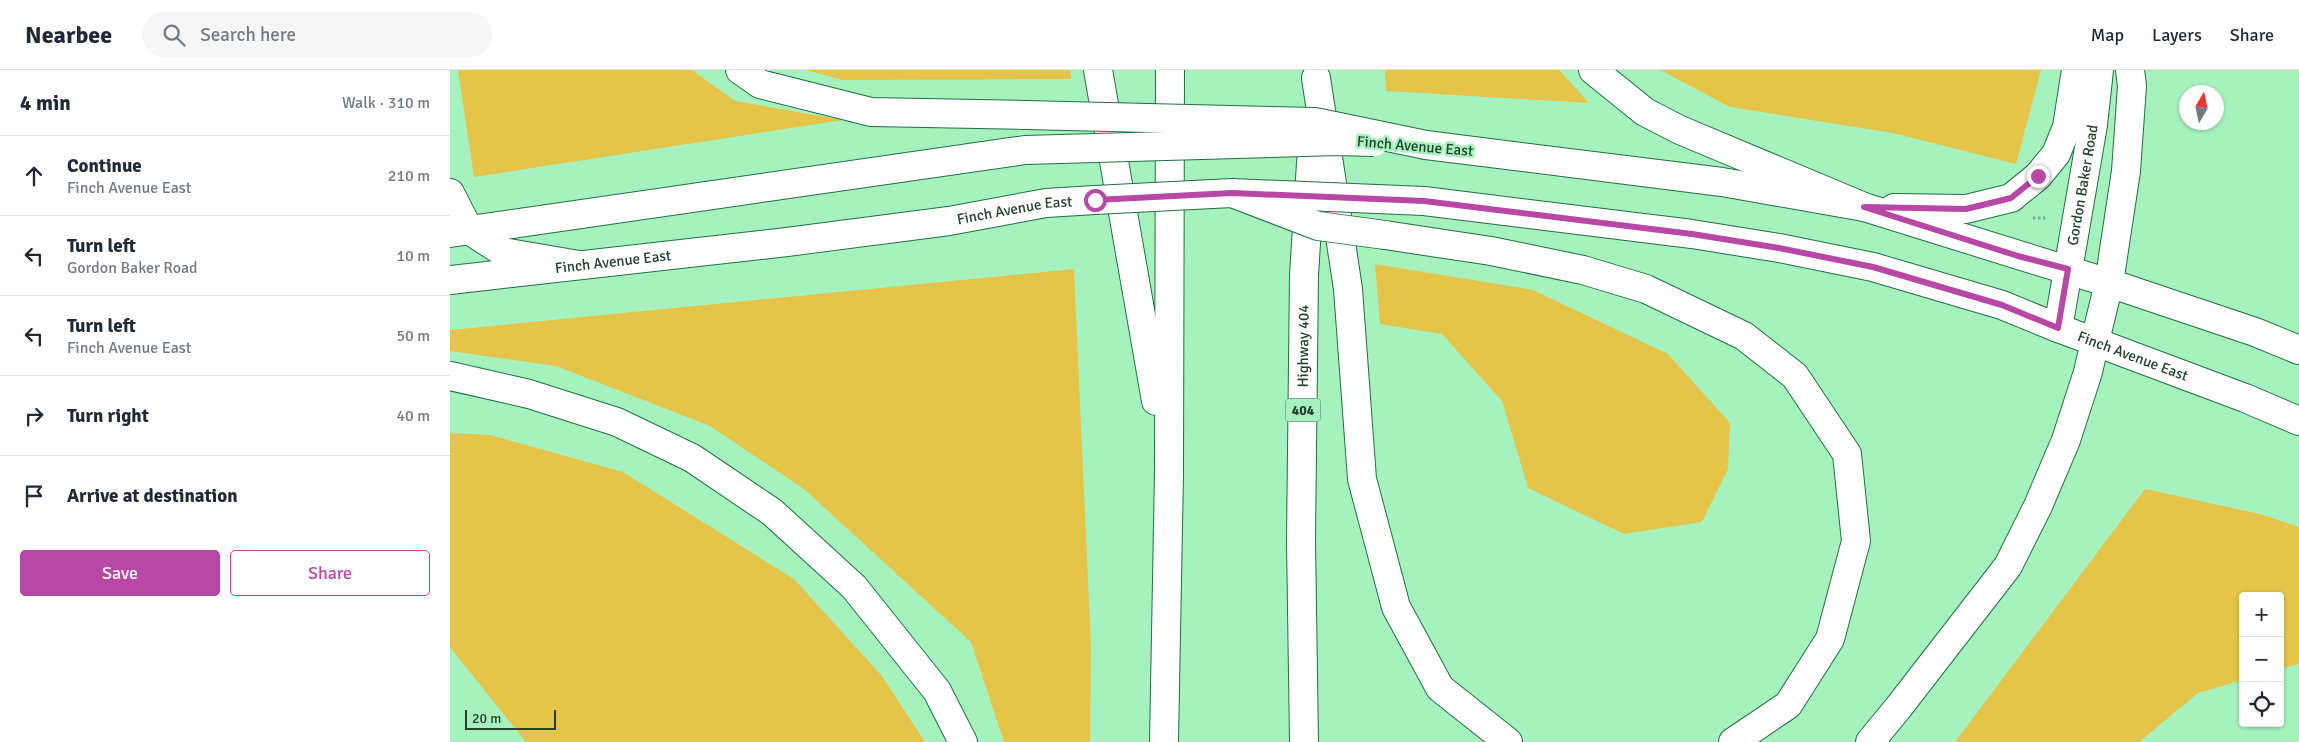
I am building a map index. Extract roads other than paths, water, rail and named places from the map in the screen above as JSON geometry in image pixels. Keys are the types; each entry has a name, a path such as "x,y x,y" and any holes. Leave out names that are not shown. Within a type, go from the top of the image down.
{"main road":[{"path":"740,70 760,84 871,112 1315,122 1426,145"},
{"path":"1098,70 1169,472"},
{"path":"1164,742 1169,472 1170,70"},
{"path":"1593,70 1645,112 1680,130 1864,207 1966,209 2011,198 2038,176 2056,154 2067,127 2076,70"},
{"name":"Gordon Baker Road","path":"2058,328 2093,125 2099,70"},
{"path":"1870,742 2008,566 2038,506 2066,440 2088,372 2109,282 2126,171 2132,86 2130,70"},
{"path":"1316,74 1348,289 1362,479 1396,607 1440,688 1508,742"},
{"name":"Highway 404","path":"1304,742 1301,540 1304,275 1316,74"},
{"name":"Finch Avenue East","path":"459,231 1025,150 1338,140 1426,145 1722,182 1864,207 2018,256 2109,282 2255,332 2299,350"},
{"path":"450,193 459,231 503,252 579,265"},
{"path":"1232,193 1318,226 1500,253 1583,270 1646,289 1744,336 1796,376 1847,454 1856,541 1830,639 1788,705 1733,742"},
{"name":"Finch Avenue East","path":"450,280 949,221 1046,202 1232,193 1424,201 1692,234 1789,250 1873,267 2002,305 2058,328 2246,398 2299,421"},
{"path":"450,376 529,394 617,422 692,458 772,512 854,587 937,691 963,742"}]}
